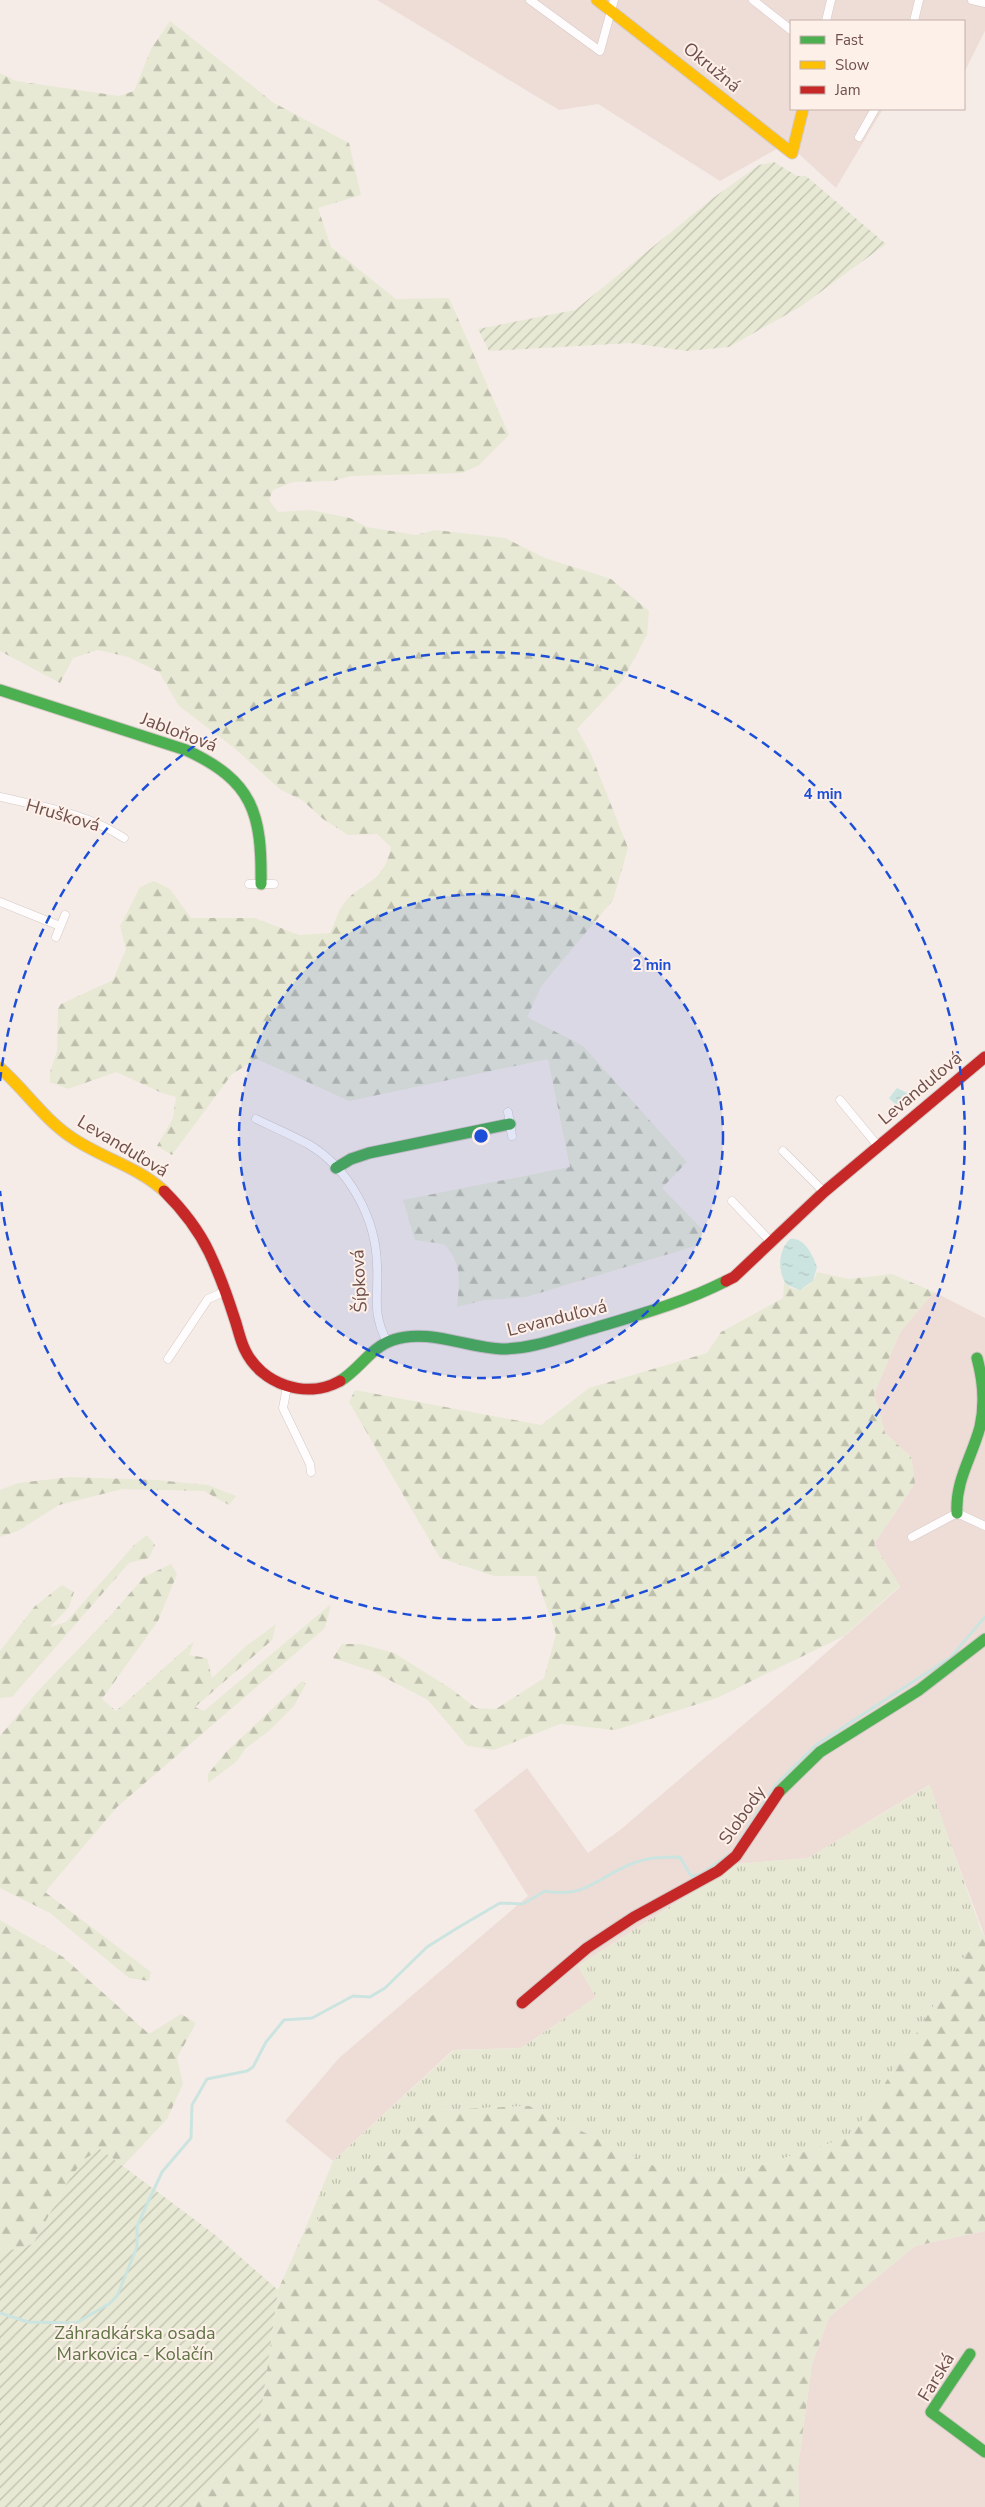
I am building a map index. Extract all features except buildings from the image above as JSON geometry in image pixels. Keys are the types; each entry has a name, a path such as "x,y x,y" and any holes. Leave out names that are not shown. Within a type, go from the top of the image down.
{"street":[{"path":"530,0 600,51 612,5"},
{"name":"Okružná","path":"596,0 612,5 792,153 803,110"},
{"path":"753,0 790,29"},
{"path":"826,20 831,0"},
{"path":"914,20 919,0"},
{"path":"972,0 985,3"},
{"path":"859,137 874,110"},
{"name":"Jabloňová","path":"0,690 186,750 214,763 225,771 245,794 257,817 262,843 261,884"},
{"name":"Hrušková","path":"0,797 86,818 104,824 124,838"},
{"path":"249,884 274,884"},
{"path":"0,902 60,926"},
{"path":"56,937 65,915"},
{"name":"Levanduľová","path":"0,1068 53,1122 71,1137 139,1172 169,1195 184,1210 203,1239 226,1291 244,1350 266,1376 287,1388 305,1390 335,1384 355,1371 372,1352 387,1342 418,1337 501,1349 540,1344 692,1298 712,1290 734,1277 824,1192 985,1057"},
{"name":"Levanduľová","path":"840,1100 878,1146"},
{"path":"336,1168 351,1159 369,1153 511,1130 508,1112"},
{"name":"Šípková","path":"256,1119 308,1144 336,1168 357,1195 372,1232 377,1265 376,1315 387,1342"},
{"path":"783,1151 824,1192"},
{"path":"732,1201 771,1242"},
{"path":"168,1359 208,1299 226,1291"},
{"path":"957,1513 958,1487 981,1426 983,1414 981,1373 977,1358"},
{"path":"287,1388 283,1408 310,1464 311,1472"},
{"path":"957,1513 985,1526"},
{"path":"912,1537 957,1513"},
{"name":"Slobody","path":"522,2002 587,1948 634,1917 718,1871 736,1856 781,1789 820,1752 919,1690 985,1639"},
{"name":"Farská","path":"970,2354 930,2412 985,2452"}],"shaded area":[{"path":"377,0 985,0 985,31 965,71 965,20 790,20 790,110 882,110 836,188 787,143 720,181 598,104 559,110"},
{"path":"934,1292 985,1318 985,1937 929,1785 808,1858 736,1864 578,1966 596,1997 521,2048 453,2050 333,2161 285,2121 339,2058 528,1896 474,1810 527,1768 588,1853 620,1830 784,1690 900,1587 874,1544 915,1483 911,1457 885,1433 874,1394 900,1332"},
{"path":"985,2231 985,2507 799,2507 798,2467 812,2364 829,2317 915,2246"}],"green space":[{"path":"170,21 274,103 349,143 361,195 318,208 331,247 396,299 449,298 509,435 478,466 462,473 350,476 333,481 293,482 273,490 269,500 278,512 311,510 350,518 367,527 416,535 435,530 505,538 545,558 611,579 649,611 647,635 622,681 577,729 591,754 628,848 613,900 542,985 527,1017 583,1046 687,1162 662,1188 702,1229 702,1244 526,1297 484,1300 457,1307 458,1273 454,1259 444,1244 415,1240 403,1200 570,1167 548,1059 349,1101 257,1059 232,1074 172,1155 157,1146 173,1118 176,1097 162,1093 116,1072 68,1089 50,1082 50,1072 57,1051 58,1009 61,1004 113,980 126,949 120,926 140,887 154,881 170,889 191,918 255,918 299,935 330,933 339,911 347,899 369,883 382,870 391,847 377,834 348,835 323,819 302,800 281,790 233,747 179,706 159,672 128,657 98,650 73,658 60,683 0,651 0,73 16,81 119,96 134,91 151,49"},
{"path":"774,162 797,176 806,176 886,244 800,307 729,347 687,351 630,343 489,351 478,329 575,310 713,198 759,165"},
{"path":"817,1272 849,1279 892,1274 934,1292 900,1332 874,1394 885,1433 911,1457 915,1483 874,1544 900,1586 844,1636 717,1698 615,1730 560,1724 494,1750 467,1746 428,1700 372,1671 333,1658 342,1644 361,1644 394,1653 450,1688 476,1708 496,1709 544,1678 556,1634 536,1576 494,1576 440,1558 349,1402 355,1390 541,1425 589,1388 707,1353 721,1332 783,1298 784,1282 793,1289 803,1288 812,1282"},
{"path":"70,1477 156,1480 208,1485 236,1496 229,1505 204,1491 122,1489 59,1505 18,1531 0,1537 0,1490 18,1483"},
{"path":"147,1535 155,1545 149,1558 129,1563 12,1697 0,1698 0,1651 35,1606 62,1585 74,1592 69,1607 50,1627 66,1622 134,1545"},
{"path":"171,1564 177,1574 158,1621 102,1699 116,1711 194,1641 189,1655 207,1658 212,1678 246,1646 276,1624 272,1640 195,1707 204,1711 331,1604 325,1628 117,1807 45,1892 151,1972 149,1981 129,1978 50,1913 0,1888 0,1736 37,1692 110,1616 144,1577"},
{"path":"302,1681 306,1684 294,1706 269,1731 246,1748 236,1762 208,1783 208,1774 226,1752"},
{"path":"930,1785 981,1930 852,2136 729,2176 669,2173 529,2106 438,2110 304,2232 333,2161 454,2050 521,2048 596,1997 578,1966 736,1864 808,1858"},
{"path":"0,1920 63,1957 149,2034 181,2014 196,2023 177,2058 183,2084 167,2119 123,2166 100,2149 67,2183 33,2244 0,2253"},
{"path":"981,1930 985,1937 985,2231 915,2246 829,2317 812,2364 798,2467 799,2507 191,2507 258,2434 278,2290 304,2232 438,2110 529,2106 669,2173 729,2176 852,2136"},
{"name":"Záhradkárska osada Markovica - Kolačín","path":"100,2149 214,2234 278,2290 258,2434 191,2507 0,2507 0,2253 33,2244 67,2183 83,2160"}],"water":[{"path":"897,1088 907,1093 912,1100 900,1109 889,1098"},
{"path":"790,1239 800,1241 808,1248 817,1267 813,1281 800,1290 787,1285 780,1268 783,1249"}],"waterway":[{"path":"738,1843 776,1784 816,1745 951,1657 985,1617"},
{"path":"0,2313 28,2322 76,2323 109,2304 117,2296 137,2247 137,2226 162,2172 191,2138 192,2105 207,2079 247,2071 253,2067 266,2042 284,2020 312,2018 353,1996 370,1997 385,1988 427,1947 500,1903 523,1904 545,1891 559,1893 583,1889 622,1868 651,1858 680,1857 691,1876 701,1874 734,1851"}],"traffic: fast":[{"path":"0,690 186,750 226,774 239,787 249,802 255,819 259,837 261,884"},
{"path":"336,1168 351,1159 369,1153 510,1124"},
{"path":"340,1381 378,1348 393,1340 420,1336 489,1348 525,1347 660,1308 726,1281"},
{"path":"957,1513 961,1480 982,1419 983,1392 977,1358"},
{"path":"779,1792 820,1752 919,1690 985,1639"},
{"path":"970,2354 931,2412 985,2452"}],"traffic: slow":[{"path":"597,0 792,153 803,110"},
{"path":"0,1068 61,1130 94,1151 131,1168 164,1191"}],"traffic: jam":[{"path":"726,1281 734,1277 824,1192 985,1057"},
{"path":"164,1191 189,1220 205,1244 223,1284 243,1346 252,1362 273,1380 299,1389 327,1387 340,1381"},
{"path":"522,2003 587,1948 634,1917 718,1871 736,1856 779,1792"}]}
